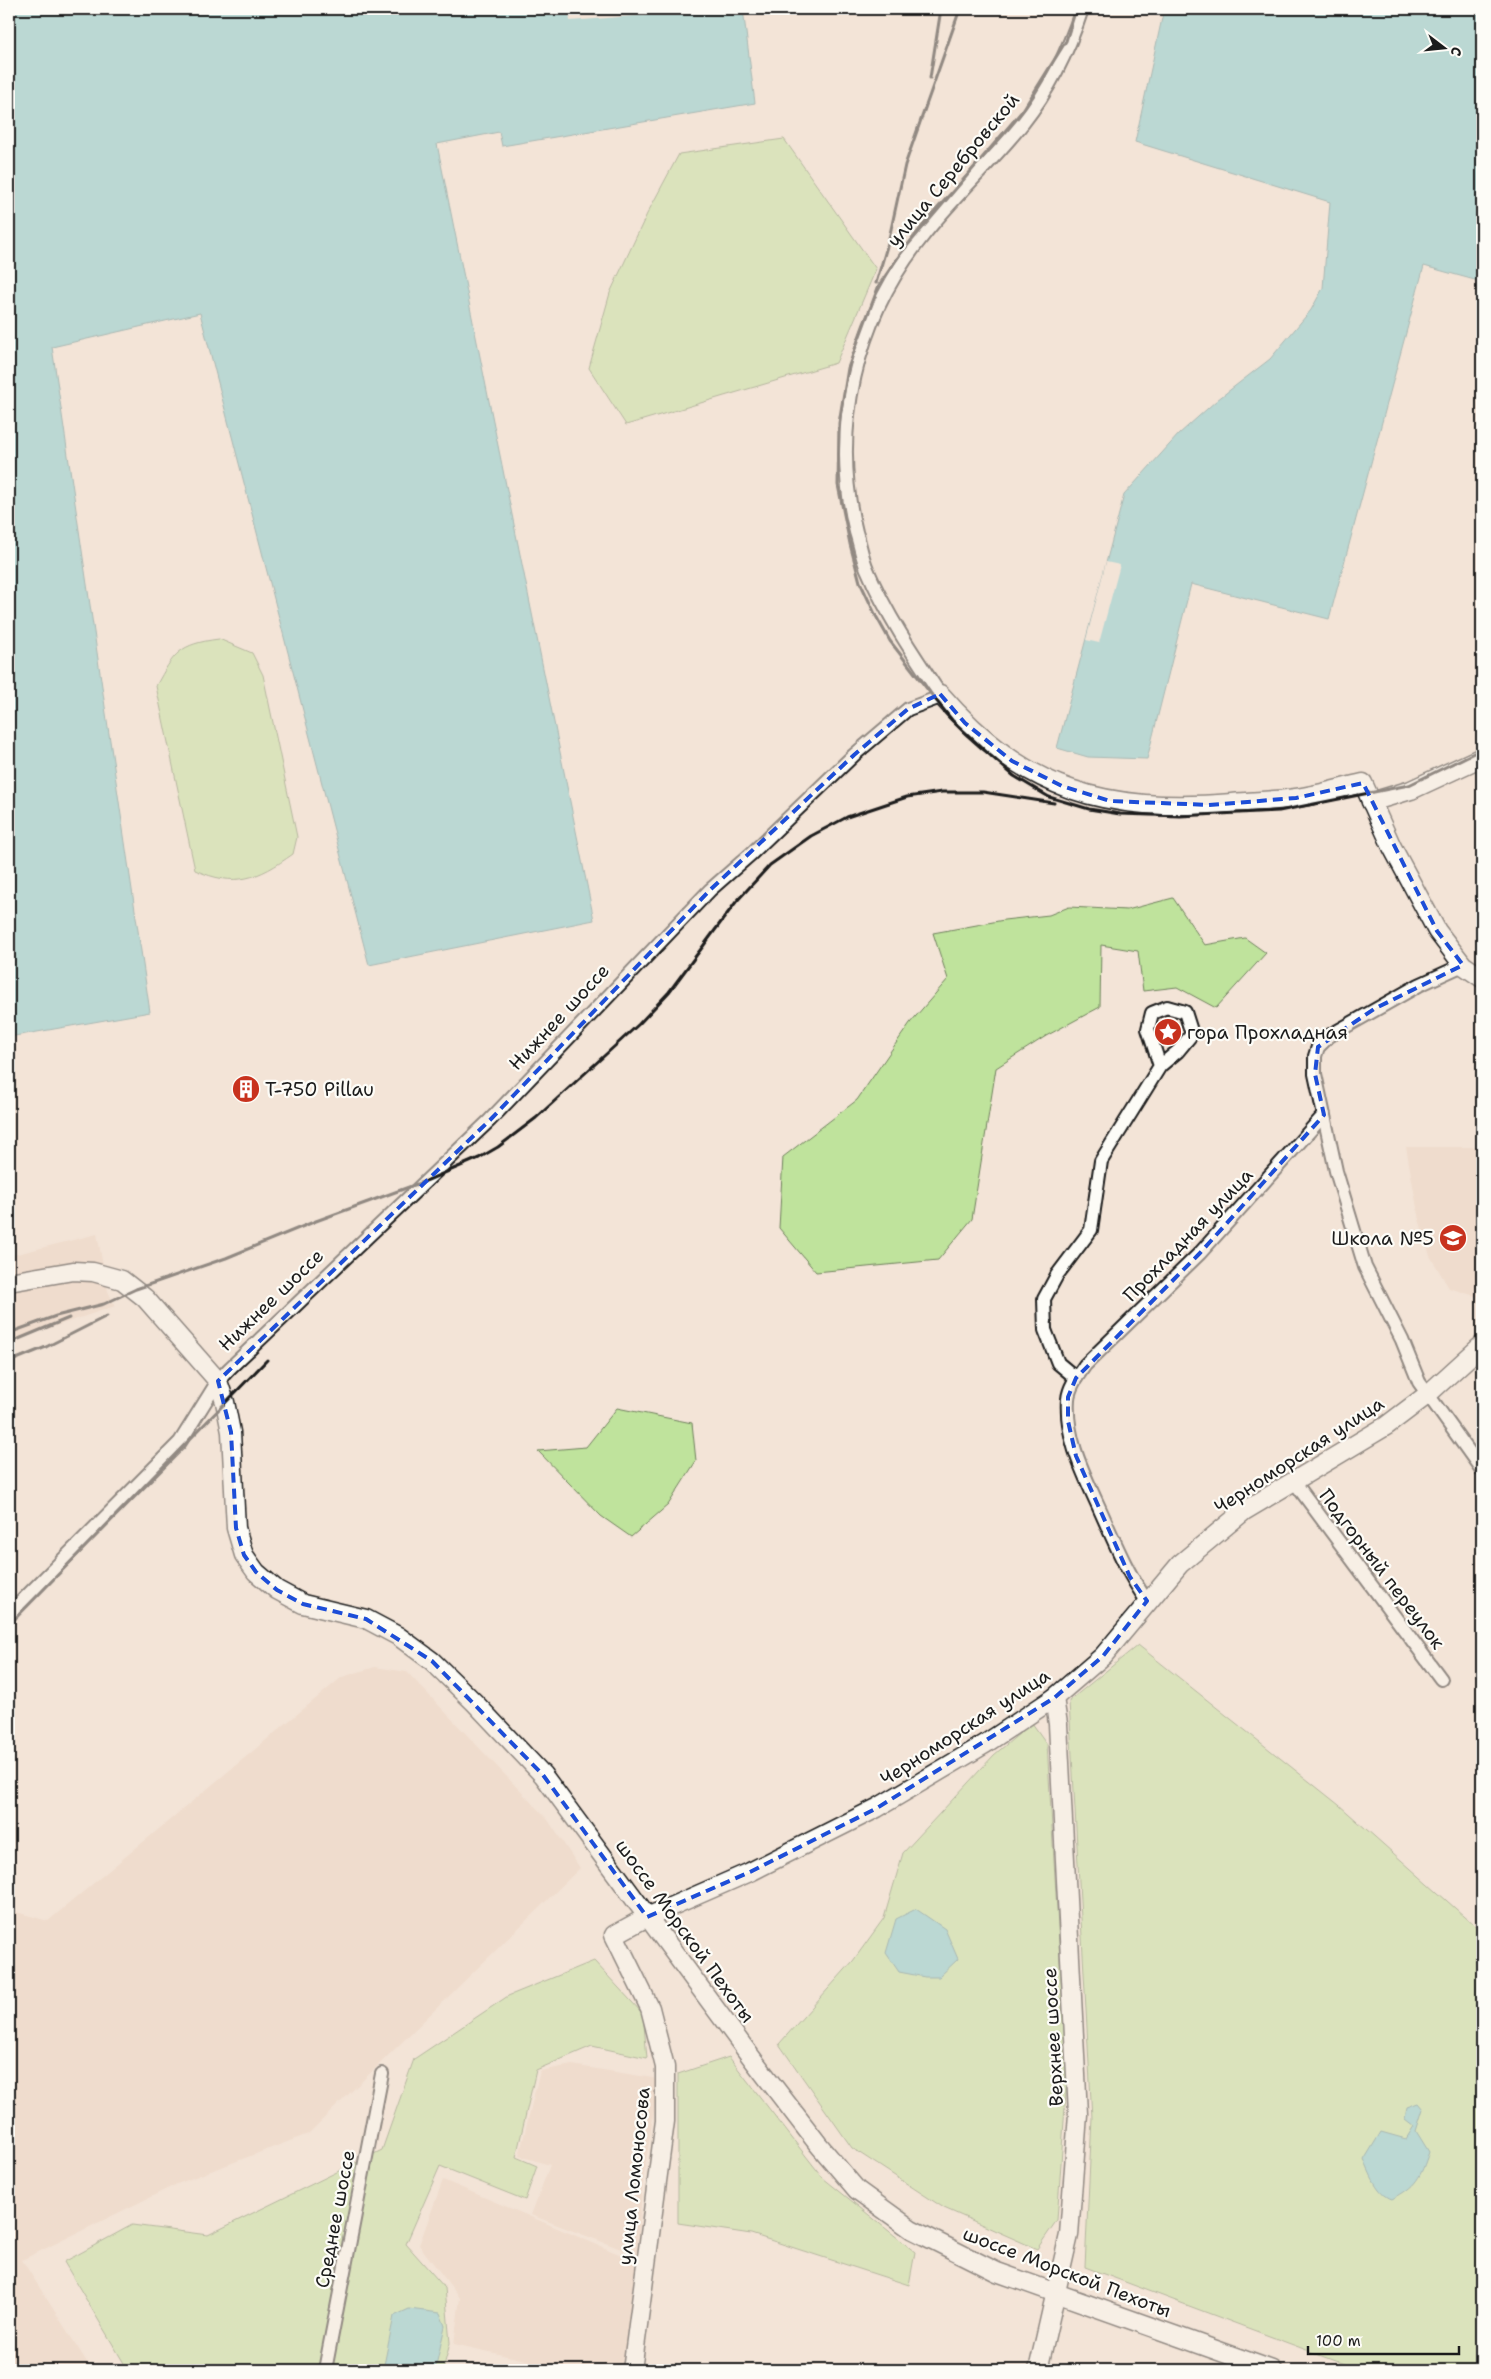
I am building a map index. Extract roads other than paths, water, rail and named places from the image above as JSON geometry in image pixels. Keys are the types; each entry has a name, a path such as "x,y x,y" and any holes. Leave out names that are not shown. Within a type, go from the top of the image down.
{"street":[{"name":"улица Серебровской","path":"1082,9 1071,43 1049,84 1024,122 922,237 895,274 867,330 853,378 847,426 846,471 851,511 866,568 913,654 940,694 965,723 1012,761 1035,774 1091,796 1136,804 1209,805 1296,798 1363,783 1371,802"},
{"name":"Нижнее шоссе","path":"9,1614 180,1442 218,1381 490,1120 710,890 751,854 854,755 908,710 934,699 940,694"},
{"path":"1482,757 1411,790 1371,802 1437,931 1463,965 1482,978"},
{"path":"1463,965 1374,1009 1329,1036 1318,1047 1315,1056 1315,1074 1336,1171 1365,1267 1427,1395 1482,1470"},
{"path":"1076,1378 1058,1363 1045,1330 1044,1299 1056,1275 1091,1230 1101,1161 1160,1066 1178,1051 1192,1034 1185,1012 1167,1007 1152,1013 1148,1028 1160,1066"},
{"name":"Прохладная улица","path":"1147,1600 1130,1577 1076,1456 1068,1413 1068,1397 1076,1378 1085,1365 1200,1253 1324,1115"},
{"name":"Нижнее шоссе","path":"9,1282 73,1271 93,1272 122,1280 145,1298 218,1381"},
{"name":"Черноморская улица","path":"614,1935 647,1917 750,1872 877,1808 985,1744 1054,1698 1103,1656 1147,1600 1180,1564 1244,1511 1386,1426 1427,1395 1482,1345"},
{"name":"шоссе Морской Пехоты","path":"218,1381 226,1402 230,1432 236,1528 244,1555 256,1572 277,1590 303,1604 366,1619 398,1636 432,1661 475,1703 543,1775 754,2061 856,2190 911,2229 953,2252 1054,2294 1272,2370"},
{"name":"Подгорный переулок","path":"1293,1480 1441,1679"},
{"name":"Верхнее шоссе","path":"1038,2370 1069,2235 1078,2114 1058,1724 1054,1698"},
{"name":"улица Ломоносова","path":"614,1935 650,2008 665,2067 665,2121 632,2370"},
{"name":"Среднее шоссе","path":"325,2370 382,2074"}],"water":[{"path":"9,9 743,9 755,103 502,146 499,132 437,144 594,920 369,965 200,313 52,347 150,1012 9,1037"},
{"path":"1164,9 1482,9 1482,282 1424,266 1329,619 1191,584 1147,759 1088,757 1057,748 1124,495 1179,434 1217,400 1270,359 1311,310 1323,288 1330,202 1135,142"},
{"path":"916,1909 945,1929 958,1959 939,1977 925,1977 899,1972 886,1953 896,1919"},
{"path":"1418,2103 1423,2109 1416,2131 1429,2152 1420,2175 1407,2190 1392,2199 1378,2188 1364,2160 1381,2132 1406,2139 1414,2126 1405,2119 1407,2107"},
{"path":"409,2309 440,2313 445,2326 435,2370 383,2370 394,2316"}],"railway":[{"path":"930,78 941,9"},
{"path":"876,283 888,243 905,165 960,9"},
{"path":"1076,9 1066,41 1023,110 901,253 879,285 848,368 839,423 838,485 860,582 876,616 890,641 952,720 991,756 1014,776 1049,797 1089,809 1120,814 1180,816 1279,811 1409,785 1482,749"},
{"path":"9,1333 56,1316 104,1304 136,1289 226,1258 316,1221 428,1180 479,1158 498,1147 536,1118 639,1024 669,992 736,902 770,865 811,836 847,817 907,797 942,792 983,792 1054,803"},
{"path":"9,1362 46,1347 107,1316"},
{"path":"9,1343 69,1318"},
{"path":"9,1625 267,1360"}],"place":[{"name":"гора Прохладная","path":"1168,1032"},
{"name":"T-750 Pillau","path":"246,1089"},
{"name":"Школа №5","path":"1453,1238"}]}
